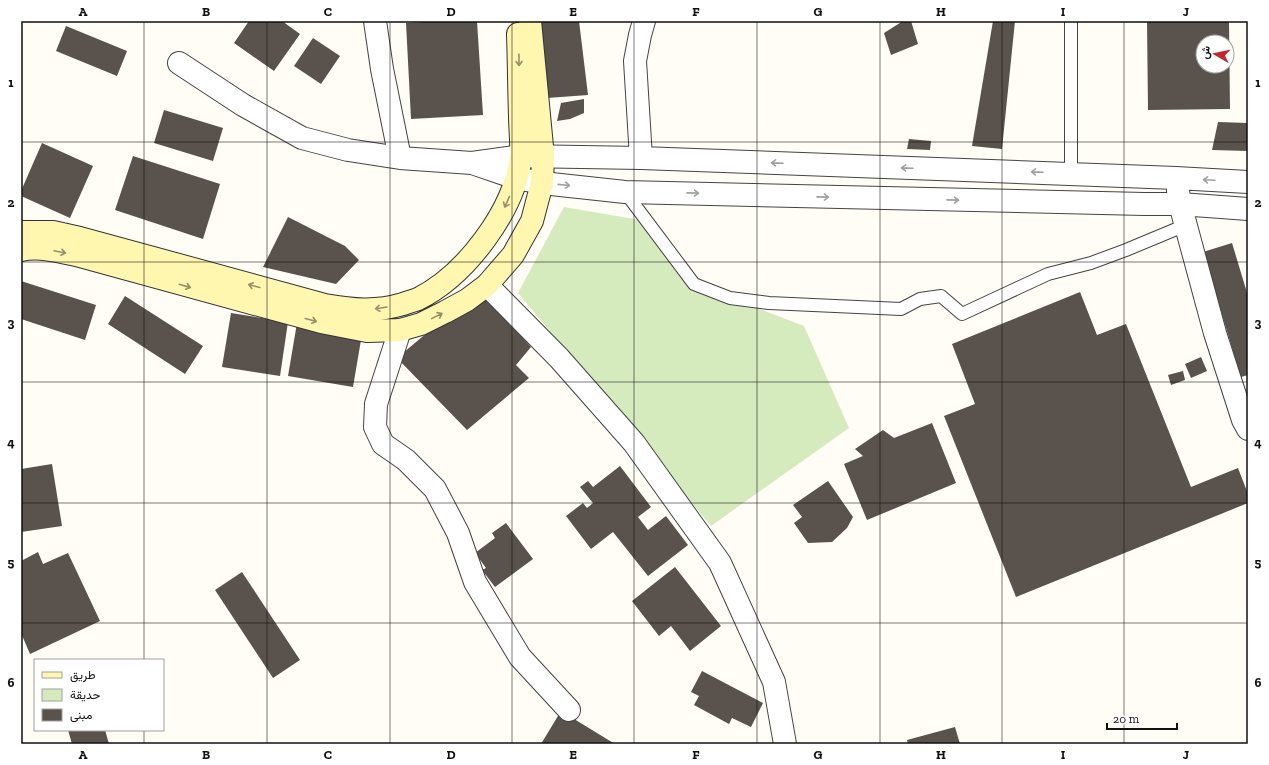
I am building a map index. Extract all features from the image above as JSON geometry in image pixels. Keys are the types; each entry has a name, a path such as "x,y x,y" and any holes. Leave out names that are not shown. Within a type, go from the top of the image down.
{"street":[{"path":"375,21 382,69 400,158"},
{"path":"21,250 27,248 51,250 216,285 346,309 370,310 417,300 440,285 460,268 478,249 507,203 516,178 521,156 518,21"},
{"path":"21,232 53,232 80,238 321,322 367,331 400,330 421,324 467,300 487,284 513,255 532,221 542,183 543,157 530,21"},
{"path":"641,158 635,61 644,21"},
{"path":"179,63 243,105 302,138 348,150 400,158 472,163 521,156 641,158 1248,182"},
{"path":"472,163 516,178 542,183 625,192 1180,204 1248,209"},
{"path":"1176,178 1180,204 1215,333 1243,420 1248,429"},
{"path":"487,284 559,358 634,443 720,563 774,682 785,744"},
{"path":"400,330 376,404 375,427 383,444 406,460 435,489 458,533 476,582 520,657 569,710"}],"lane":[{"path":"1071,21 1071,174"},
{"path":"625,192 694,284 730,298 769,303 901,309 920,299 941,296 962,314 1048,274 1091,263 1186,225"}],"green space":[{"path":"564,207 646,221 694,284 804,326 849,428 711,526 518,293"}],"building":[{"path":"249,21 282,21 300,34 274,71 234,43"},
{"path":"477,21 483,115 411,119 406,23"},
{"path":"547,21 579,21 588,95 547,98 538,23"},
{"path":"903,21 911,21 918,44 891,55 884,33"},
{"path":"993,21 1015,21 1002,149 972,146"},
{"path":"1147,21 1229,21 1229,34 1195,34 1195,74 1230,74 1230,109 1148,110"},
{"path":"66,26 127,51 117,76 56,51"},
{"path":"313,38 340,56 321,84 294,66"},
{"path":"584,99 584,113 570,119 557,121 561,103"},
{"path":"164,110 223,128 213,161 154,143"},
{"path":"1218,122 1248,123 1248,151 1212,150"},
{"path":"909,139 931,141 930,150 907,149"},
{"path":"42,143 93,166 70,218 21,196 21,191"},
{"path":"133,156 220,184 203,239 115,210"},
{"path":"288,217 345,246 359,260 336,284 263,267"},
{"path":"1232,243 1248,296 1248,375 1241,377 1203,252"},
{"path":"21,281 96,305 85,340 21,319"},
{"path":"1080,292 1097,335 1126,324 1191,487 1238,468 1248,494 1248,503 1016,597 944,416 975,404 952,344"},
{"path":"125,296 203,346 185,374 108,324"},
{"path":"487,299 531,347 516,365 529,378 467,430 397,358 428,332"},
{"path":"231,313 288,322 280,376 222,367"},
{"path":"297,323 362,334 353,387 288,376"},
{"path":"1201,357 1207,371 1191,378 1185,364"},
{"path":"1183,371 1185,380 1171,385 1168,375"},
{"path":"932,423 956,483 867,520 844,464 863,456 855,449 883,430 894,438"},
{"path":"52,464 62,526 21,532 21,469"},
{"path":"620,466 651,507 638,517 648,530 666,516 688,545 648,576 613,532 591,549 566,516 583,503 587,508 593,503 580,487 588,481 593,487"},
{"path":"828,481 853,517 847,528 832,542 808,543 794,523 802,517 793,505"},
{"path":"506,523 533,559 495,587 482,570 486,568 475,553 495,538 492,533"},
{"path":"38,552 43,564 68,553 100,621 30,654 21,633 21,561"},
{"path":"675,567 721,626 690,651 671,626 659,636 632,601"},
{"path":"242,572 300,660 273,678 215,590"},
{"path":"702,671 763,703 751,727 732,718 729,724 694,705 699,696 691,692"},
{"path":"561,711 615,744 541,744"},
{"path":"955,727 960,744 908,744 907,740"},
{"path":"68,731 105,731 109,744 72,744"}]}
